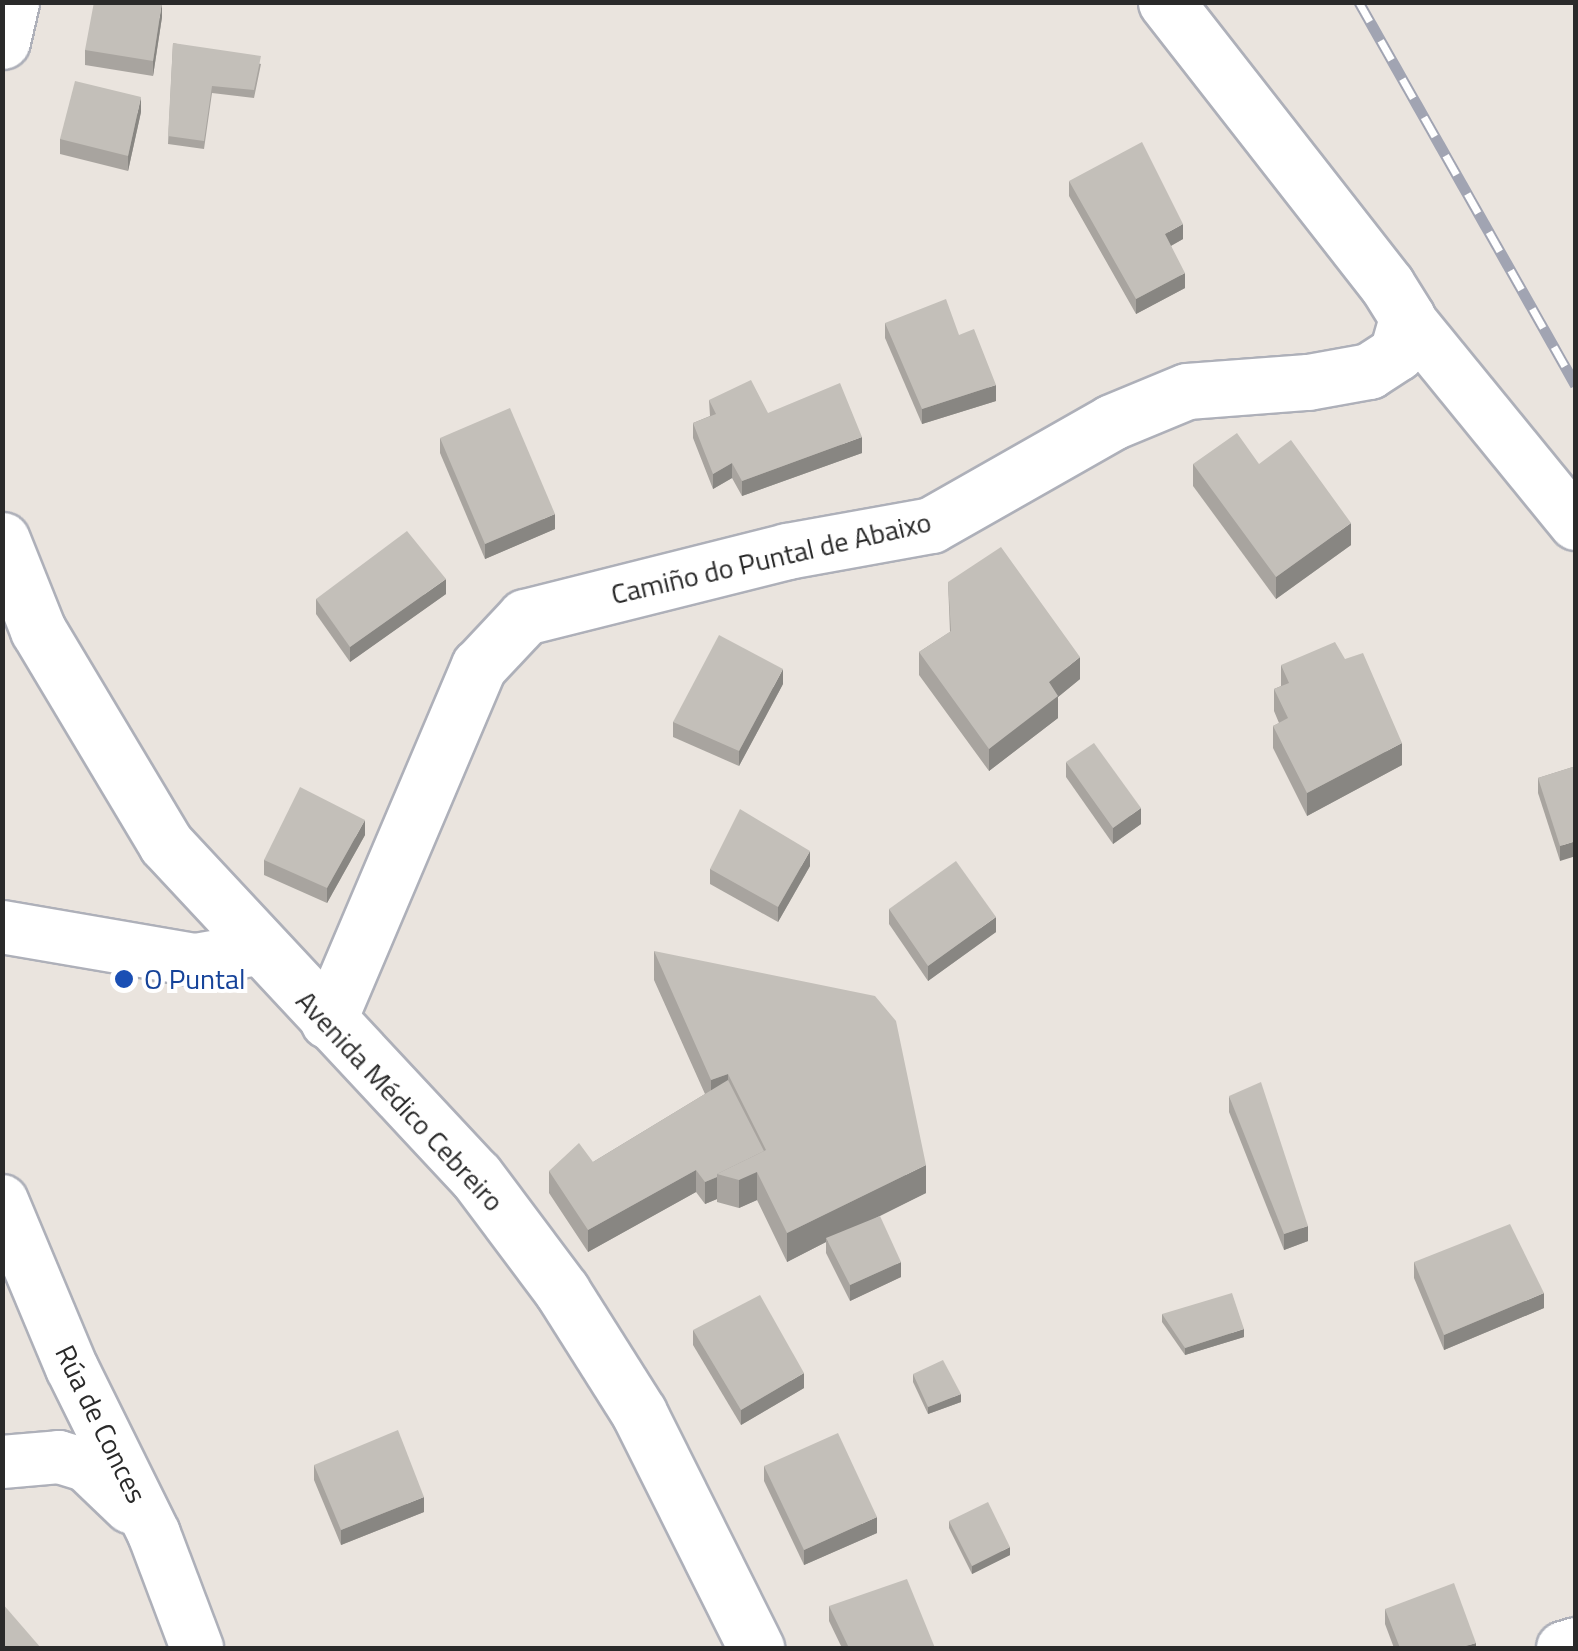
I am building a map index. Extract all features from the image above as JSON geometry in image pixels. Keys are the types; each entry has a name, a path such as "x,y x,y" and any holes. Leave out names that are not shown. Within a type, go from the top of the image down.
{"street":[{"path":"2,42 10,2"},
{"path":"1166,2 1406,317 1576,524"},
{"name":"Camiño do Puntal de Abaixo","path":"328,1020 478,666 525,618 787,550 931,525 1112,422 1187,392 1369,371 1396,353 1406,317"},
{"name":"Avenida Médico Cebreiro","path":"2,540 38,630 166,844 258,948 476,1176 562,1291 639,1414 756,1648"},
{"path":"13,943 195,960 258,948"},
{"name":"Rúa de Conces","path":"2,1200 86,1397 154,1534 198,1648"},
{"path":"2,1452 43,1434 86,1397"},
{"path":"2,1462 59,1458 86,1464 154,1534"},
{"path":"1563,1648 1576,1644"}],"building":[{"path":"94,2 162,2 153,61 85,50"},
{"path":"173,43 261,56 254,90 212,86 204,141 168,136"},
{"path":"75,81 141,97 128,156 60,139"},
{"path":"1142,142 1183,224 1165,234 1185,273 1136,299 1069,181"},
{"path":"946,299 959,335 974,329 996,385 922,409 885,323"},
{"path":"751,380 768,413 840,383 862,437 742,481 732,463 713,474 693,423 716,414 709,400"},
{"path":"510,408 555,514 485,544 440,438"},
{"path":"1237,433 1259,464 1291,440 1351,523 1276,577 1193,464"},
{"path":"407,531 446,579 350,647 316,599"},
{"path":"1001,547 1080,657 1049,682 1058,696 989,749 919,652 951,631 948,582"},
{"path":"719,635 783,669 739,751 673,722"},
{"path":"1335,642 1345,659 1363,653 1402,743 1307,793 1273,726 1288,718 1274,689 1289,683 1281,665"},
{"path":"1094,743 1141,808 1113,828 1066,762"},
{"path":"1576,766 1576,841 1560,846 1538,778"},
{"path":"300,787 365,820 327,888 264,860"},
{"path":"740,809 810,851 778,907 710,869"},
{"path":"956,861 996,917 928,966 889,909"},
{"path":"654,951 875,996 896,1021 926,1165 787,1233 757,1172 739,1180 717,1174 766,1150 728,1074 711,1080"},
{"path":"728,1080 764,1151 705,1182 696,1170 588,1230 549,1171 579,1143 593,1162"},
{"path":"1261,1082 1308,1226 1284,1234 1229,1096"},
{"path":"880,1216 901,1262 850,1285 826,1238"},
{"path":"1510,1224 1544,1293 1444,1335 1414,1262"},
{"path":"1232,1293 1244,1329 1185,1348 1162,1314"},
{"path":"760,1295 804,1373 741,1410 693,1330"},
{"path":"943,1360 961,1394 928,1407 913,1374"},
{"path":"398,1430 424,1497 341,1530 314,1465"},
{"path":"838,1433 877,1517 804,1550 764,1466"},
{"path":"988,1502 1010,1547 972,1566 949,1521"},
{"path":"907,1579 935,1648 849,1648 829,1606"},
{"path":"1454,1583 1476,1643 1459,1648 1400,1648 1385,1609"},
{"path":"2,1603 41,1648 2,1648"}],"railway":[{"path":"1359,2 1576,385"}],"place":[{"name":"O Puntal","path":"124,979"}]}
